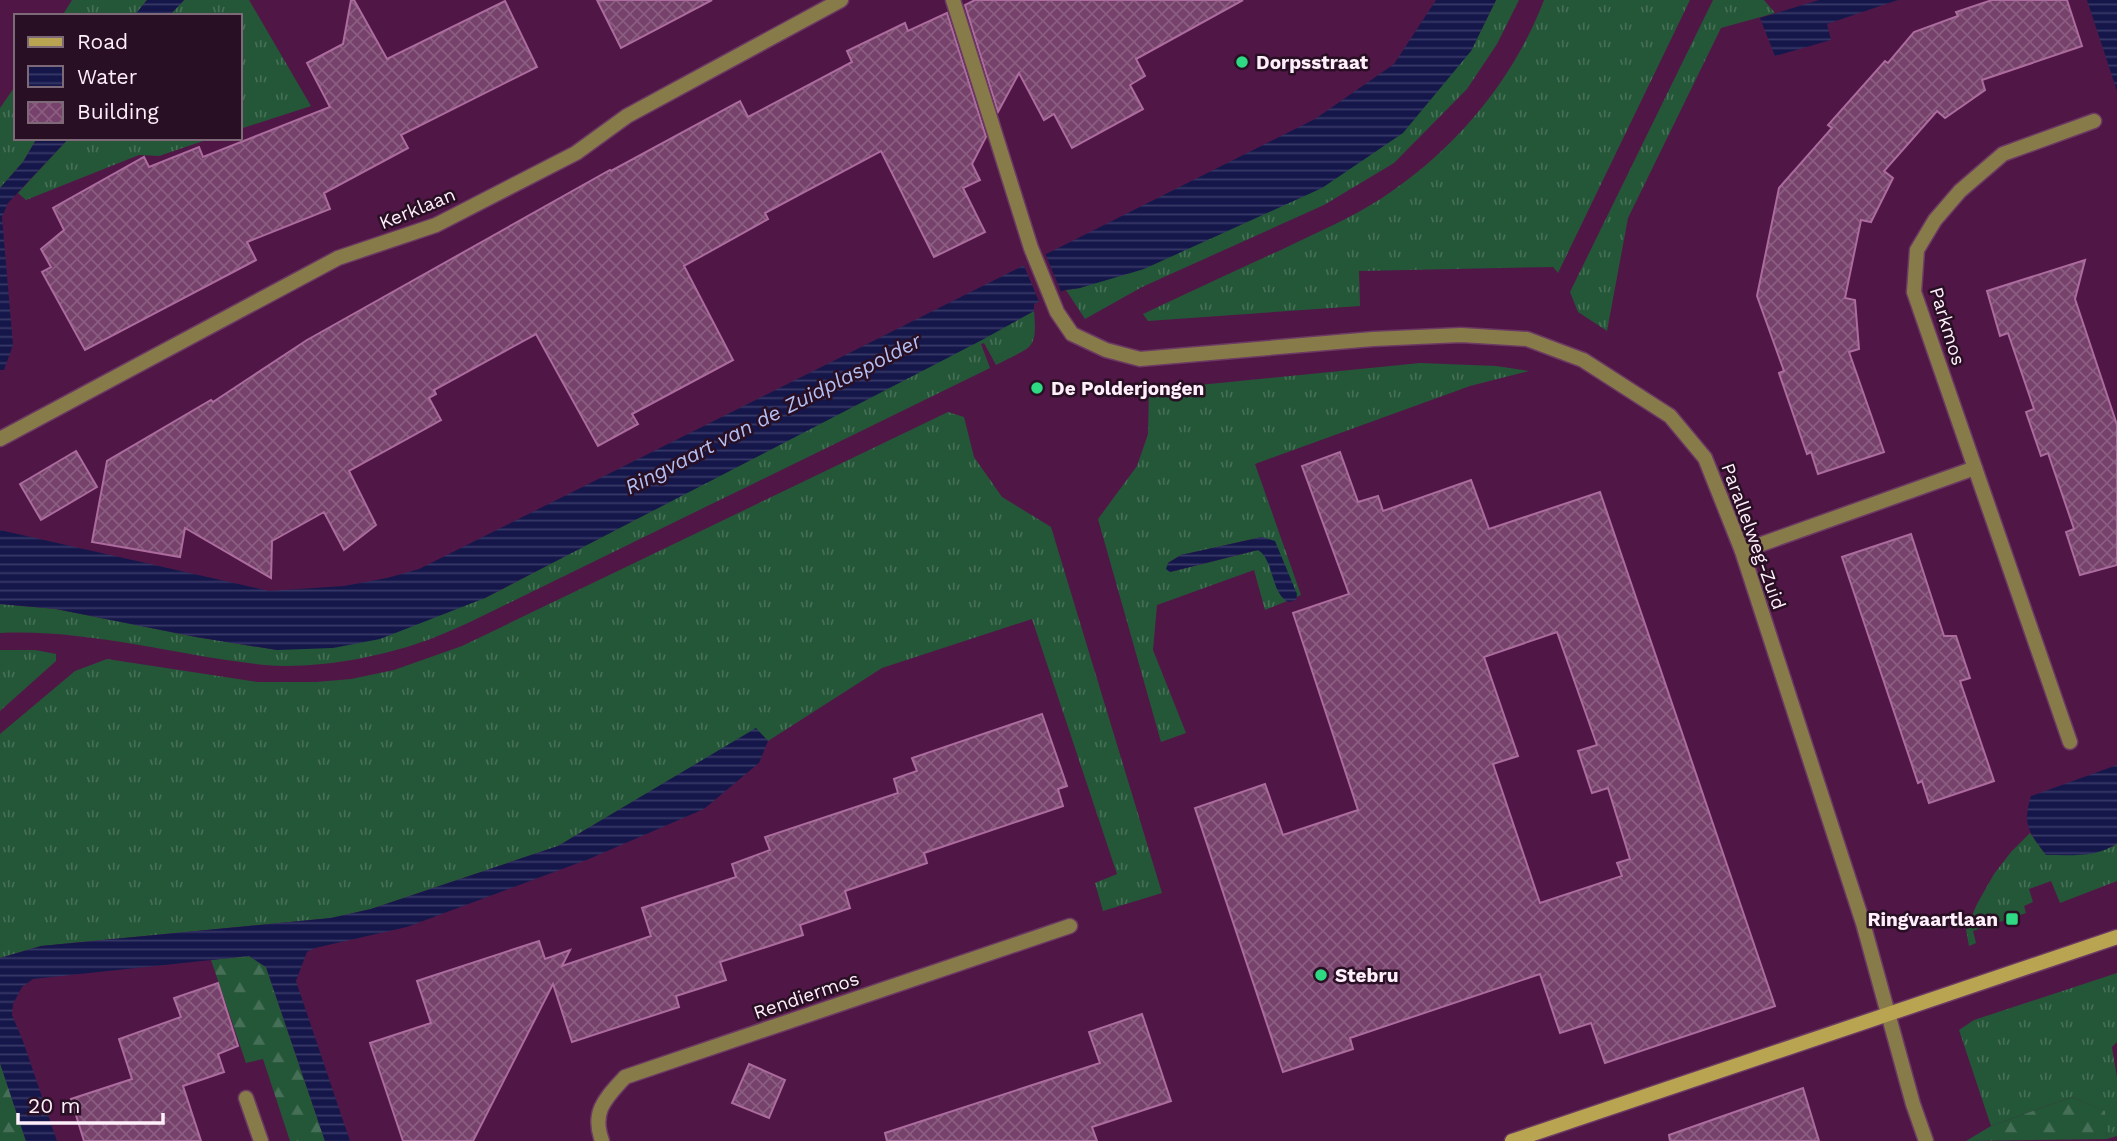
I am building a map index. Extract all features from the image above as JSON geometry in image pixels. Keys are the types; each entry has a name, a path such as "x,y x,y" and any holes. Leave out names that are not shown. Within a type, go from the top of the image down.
{"street":[{"name":"Kerklaan","path":"0,439 338,258 436,225 565,159 627,116 841,0"},
{"name":"Parallelweg-Zuid","path":"953,0 1031,248 1057,312 1072,334 1106,351 1140,359 1373,339 1461,335 1527,339 1583,360 1670,416 1705,458 1742,551 1863,923 1913,1104 1926,1141"},
{"name":"Parkmos","path":"2070,742 1914,292 1917,250 1935,220 1960,191 2003,155 2094,121"},
{"path":"1742,551 1975,468"},
{"name":"Rendiermos","path":"602,1141 598,1132 600,1104 625,1077 1070,926"},
{"path":"1512,1141 2117,937"},
{"path":"246,1098 261,1141"}],"green space":[{"path":"72,0 147,0 136,14 63,14"},
{"path":"184,0 249,0 311,106 242,128 242,14 171,14"},
{"path":"1496,0 1519,0 1497,44 1467,89 1394,163 1324,205 1142,287 1085,319 1066,290 1080,288 1471,51"},
{"path":"1544,0 1690,0 1558,273 1553,267 1359,271 1360,306 1148,321 1143,314 1346,219 1409,179 1457,136 1498,86 1531,30"},
{"path":"1713,0 1764,0 1775,13 1721,28 1628,218 1607,331 1578,312 1570,292"},
{"path":"14,88 14,140 36,140 23,162 0,188 0,108"},
{"path":"67,140 206,140 159,156 139,155 26,200 18,193"},
{"path":"1034,311 1033,342 1024,351 996,365 984,343 981,344 990,368 468,623 413,645 340,662 283,666 232,661 67,635 0,633 0,604 56,609 277,650 485,598"},
{"path":"1420,363 1496,366 1529,371 1470,386 1255,464 1301,595 1296,597 1262,537 1181,555 1168,563 1170,572 1258,550 1265,554 1281,596 1287,601 1265,610 1254,570 1157,605 1153,650 1186,733 1161,742 1098,519 1137,466 1148,434 1149,390"},
{"path":"948,412 964,417 974,457 1002,497 1051,527 1162,893 1103,911 1095,883 1117,874 1032,619 882,668 768,741 756,729 558,846 371,909 331,918 41,946 0,958 0,734 75,671 107,659 257,682 351,679 394,670 462,646"},
{"path":"0,650 35,650 56,654 56,661 0,711"},
{"path":"2030,833 2046,855 2112,847 2117,843 2117,881 2060,903 2051,881 2029,889 2033,902 2024,906 2026,913 1973,931 1976,943 1969,946 1966,930 1977,904 1994,874"},
{"path":"249,956 266,967 325,1141 290,1141 263,1059 246,1063 211,960"},
{"path":"2117,973 2117,1042 2112,1047 2117,1078 2117,1136 2107,1139 2104,1111 2072,1097 1991,1126 1959,1030 1974,1020"},
{"path":"0,1063 26,1141 0,1141"},
{"path":"2072,1097 2105,1111 2107,1139 1966,1141 1991,1126"}],"water":[{"path":"147,0 184,0 171,14 136,14"},
{"name":"Ringvaart van de Zuidplaspolder","path":"1436,0 1496,0 1471,51 1403,133 1322,188 1144,269 1065,290 1034,304 1034,311 982,340 485,598 380,639 333,648 277,650 56,609 0,604 0,530 269,591 344,586 419,569 1315,119 1394,64"},
{"path":"1819,0 1898,0 1827,24 1831,40 1775,56 1760,18"},
{"path":"2087,0 2117,0 2117,91"},
{"path":"36,140 67,140 8,203 2,217 13,345 4,370 0,370 0,188 23,162"},
{"path":"1262,537 1275,541 1297,594 1296,600 1289,602 1283,598 1267,562 1258,550 1170,572 1166,569 1168,563 1181,555"},
{"path":"756,728 768,741 759,763 704,809 589,859 407,927 307,952 296,981 350,1141 325,1141 266,967 249,956 33,979 22,987 13,1004 12,1015 57,1141 26,1141 0,1063 0,958 41,946 331,918 371,909 558,846"},
{"path":"2117,765 2117,843 2092,853 2046,855 2035,840 2027,821 2031,796"}],"pier":[{"path":"1050,248 1045,253 1062,294 1066,293 1038,307 1037,312 1036,307 1040,304 1022,261"}],"building":[{"path":"351,0 354,0 387,59 505,1 537,67 401,135 408,148 324,193 330,209 247,242 256,260 85,350 42,272 51,267 41,249 64,230 53,208 144,157 149,167 199,147 203,157 330,107 307,63 343,44"},
{"path":"597,0 712,0 621,48"},
{"path":"975,0 1243,0 1136,59 1145,76 1130,85 1143,109 1072,148 1054,114 1044,120 1019,73 998,112 965,5"},
{"path":"1992,0 2067,0 2082,46 1982,80 1985,90 1945,118 1937,111 1884,171 1893,178 1871,222 1861,220 1845,298 1855,300 1859,349 1849,352 1884,452 1818,474 1811,452 1807,454 1779,373 1784,371 1757,296 1779,188 1832,128 1828,125 1914,32 1958,16 1956,12"},
{"path":"947,13 986,137 972,164 980,180 963,188 985,232 934,257 881,151 765,213 768,219 684,266 733,360 632,414 638,424 598,446 536,334 434,390 436,394 429,398 441,420 349,471 376,525 344,550 324,512 272,541 271,578 185,528 180,557 92,542 107,461 211,400 213,402 307,340 610,170 740,101 748,117 852,62 847,51 905,23 908,31"},
{"path":"2085,260 2075,299 2117,425 2117,565 2080,575 2066,532 2074,529 2048,453 2041,456 2026,412 2034,409 2008,333 2000,336 1987,291"},
{"path":"76,451 97,487 41,520 20,484"},
{"path":"1340,452 1358,502 1378,496 1383,511 1471,480 1489,529 1600,492 1775,1006 1605,1063 1591,1023 1560,1033 1540,974 1350,1038 1353,1049 1283,1072 1195,808 1265,784 1283,835 1358,810 1293,613 1349,594 1302,466","holes":["1557,632 1597,745 1578,751 1592,793 1608,788 1630,859 1617,863 1622,876 1540,903 1493,764 1518,756 1484,657"]},
{"path":"1911,534 1944,636 1956,636 1970,678 1960,681 1994,781 1929,803 1922,781 1918,783 1842,557"},
{"path":"1042,714 1067,786 1058,789 1063,806 924,853 927,863 845,891 850,908 800,925 803,935 720,962 726,980 676,996 679,1007 572,1042 553,984 473,1141 403,1141 370,1043 431,1023 417,981 539,941 545,959 570,950 562,966 651,936 642,908 736,877 732,864 770,850 765,837 898,793 894,779 917,771 912,758"},
{"path":"218,983 238,1046 218,1054 224,1072 183,1086 201,1141 84,1141 71,1099 132,1079 119,1039 181,1017 174,998"},
{"path":"1142,1014 1171,1101 1092,1127 1097,1141 887,1141 885,1133 1100,1063 1089,1032"},
{"path":"749,1064 785,1080 769,1118 732,1103"},
{"path":"1803,1088 1819,1141 1670,1141 1669,1135"}],"place":[{"name":"Dorpsstraat","path":"1242,62"},
{"name":"De Polderjongen","path":"1037,388"},
{"name":"Ringvaartlaan","path":"2012,919"},
{"name":"Stebru","path":"1321,975"}]}
